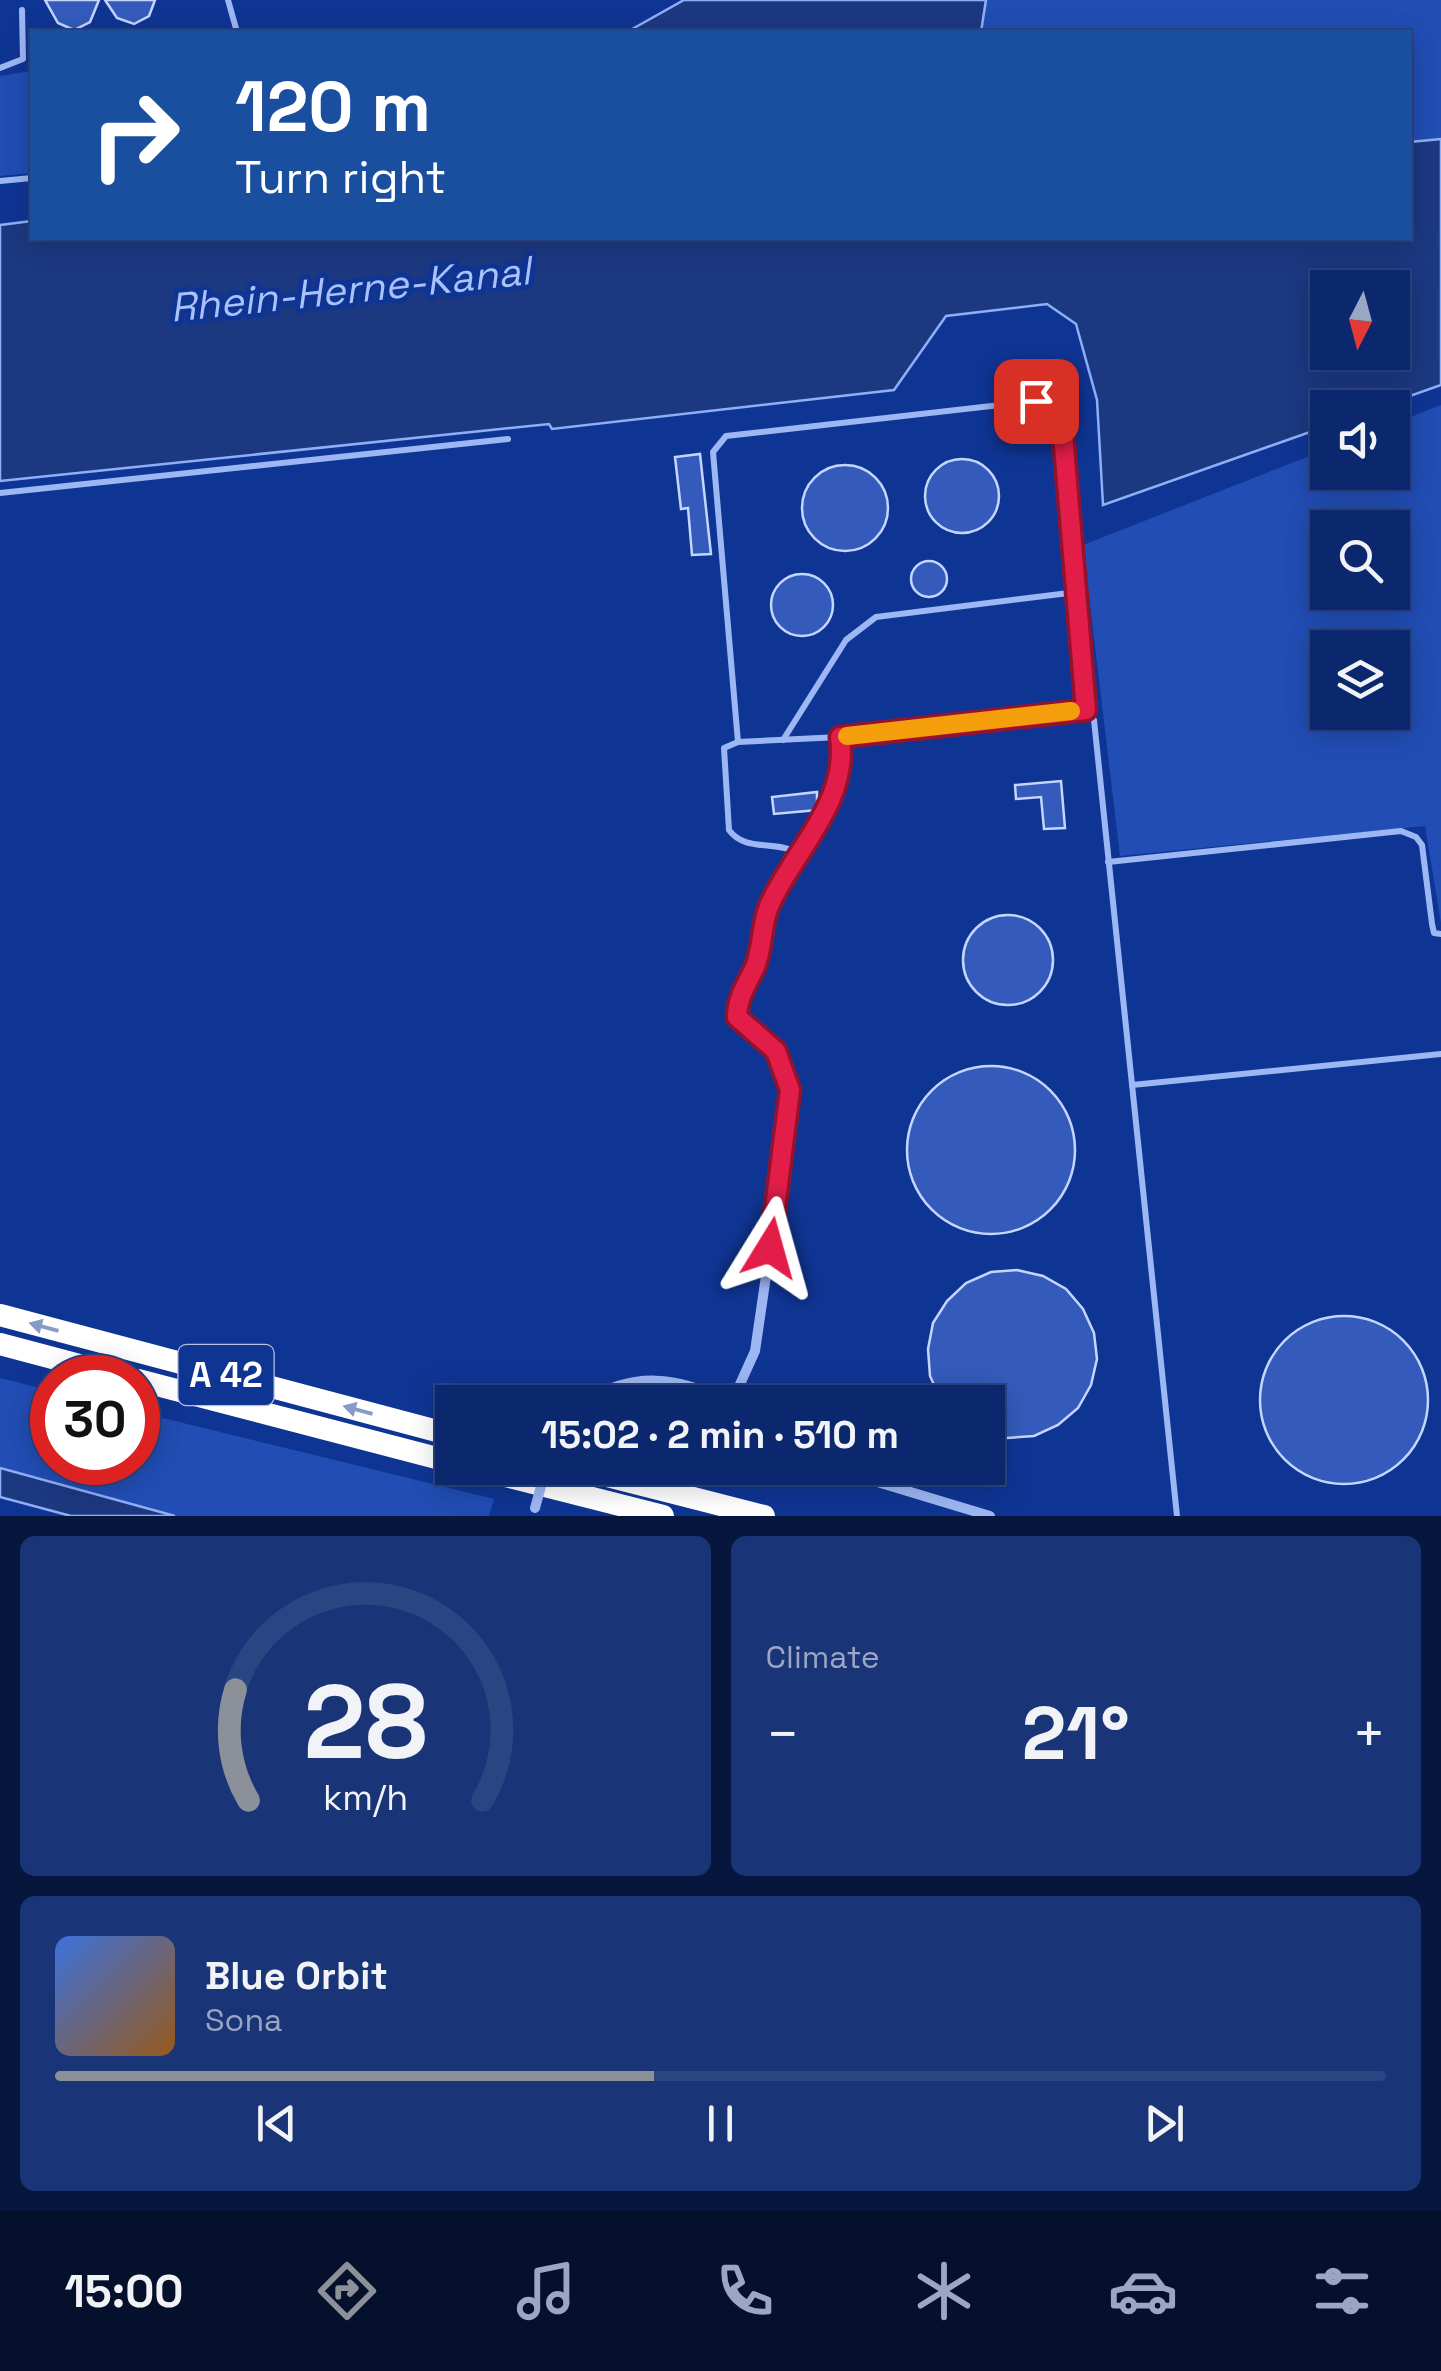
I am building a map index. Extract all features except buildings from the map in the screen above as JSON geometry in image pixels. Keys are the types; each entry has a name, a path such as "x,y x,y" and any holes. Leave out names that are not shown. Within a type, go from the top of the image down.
{"highway":[{"name":"A 42","path":"0,1315 435,1430"},
{"name":"A 42","path":"0,1344 41,1355"},
{"name":"A 42","path":"160,1386 435,1458"},
{"path":"541,1485 663,1516"},
{"path":"643,1485 764,1516"}],"street":[{"path":"738,1385 755,1352 791,1106 783,1063 753,1030"},
{"path":"624,1385 642,1380 688,1385"},
{"path":"534,1512 541,1485"},
{"path":"887,1485 990,1516"}],"lane":[{"path":"228,0 236,30"},
{"path":"0,68 23,58 22,10"},
{"path":"0,181 30,178"},
{"path":"738,742 712,452 726,436 1036,401 1052,407 1062,422 1086,710 1094,720 1177,1516"},
{"path":"0,493 508,438"},
{"path":"783,740 846,640 876,617 1077,592"},
{"path":"800,853 781,843 751,845 736,840 729,830 724,748 738,742 840,737 1086,710"},
{"path":"753,1030 737,1017 737,1003 757,962 770,904 840,777 840,737"},
{"path":"1108,862 1401,831 1416,837 1422,845 1432,924 1434,932 1441,934"},
{"path":"1132,1084 1441,1054"}],"shaded area":[{"path":"986,0 1441,0 1441,139 1412,142 1412,30 981,30"},
{"path":"30,71 30,173 0,176 0,76"},
{"path":"1441,405 1441,923 1425,826 1120,856 1083,545 1310,456 1310,490 1410,490 1410,417"},
{"path":"0,1378 30,1386 30,1476 0,1468"},
{"path":"160,1417 494,1499 489,1516 175,1516 62,1485 160,1485"}],"water":[{"path":"684,0 986,0 981,30 631,30"},
{"name":"Rhein-Herne-Kanal","path":"1441,139 1441,385 1410,396 1410,390 1310,390 1310,432 1103,505 1097,400 1076,324 1047,304 946,316 894,390 552,429 549,424 0,481 0,225 30,221 30,240 1412,240 1412,142"},
{"path":"0,1468 30,1476 30,1485 62,1485 175,1516 71,1516 0,1497"}],"slow traffic":[{"path":"847,736 1071,711"}],"route":[{"path":"770,1248 791,1106 790,1090 776,1051 737,1017 737,1003 757,962 770,904 834,796 843,762 840,737 1086,710 1062,422 1052,407 1036,401"}]}
